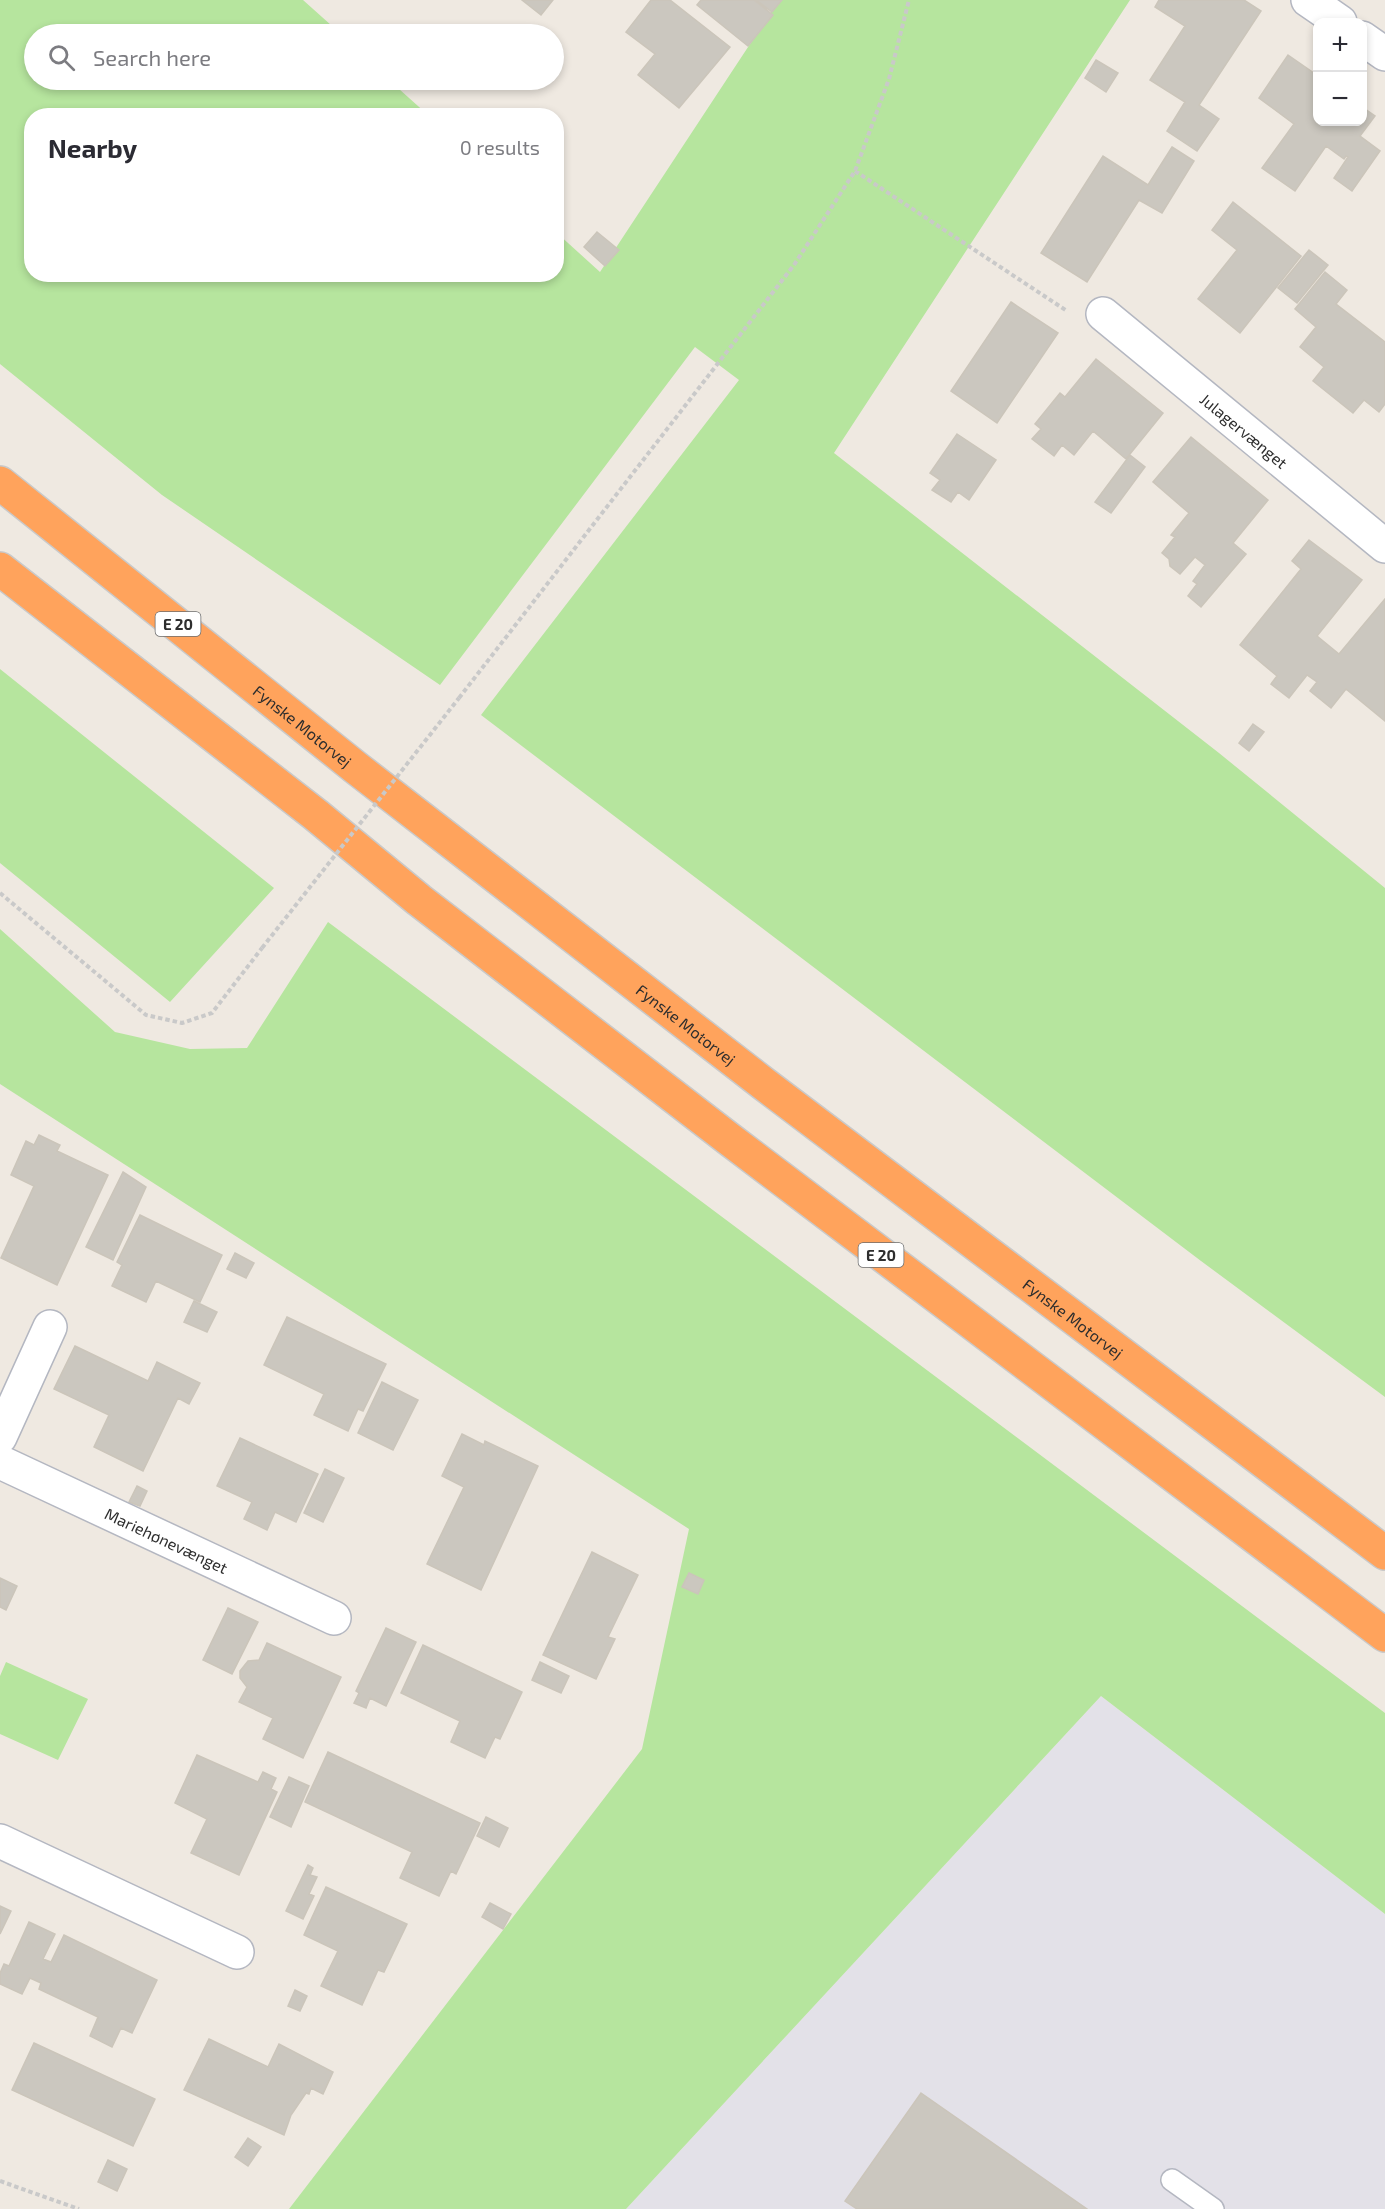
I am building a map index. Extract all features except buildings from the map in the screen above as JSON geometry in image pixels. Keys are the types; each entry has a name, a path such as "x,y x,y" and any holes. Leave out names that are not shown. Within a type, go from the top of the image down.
{"highway":[{"name":"Fynske Motorvej","path":"0,483 355,767 764,1084 1385,1553"},
{"name":"E 20","path":"0,569 316,815 419,900 729,1139 1385,1635"}],"street":[{"path":"1308,0 1334,18"},
{"path":"1367,41 1385,54"},
{"name":"Julagervænget","path":"1103,314 1385,546"},
{"path":"0,1437 50,1327"},
{"name":"Mariehønevænget","path":"0,1462 334,1618"},
{"path":"0,1841 237,1952"}],"lane":[{"path":"1172,2180 1213,2209"}],"path":[{"path":"0,893 146,1015 182,1023 212,1013 794,265 855,171 889,79 909,0"},
{"path":"855,171 1071,314 1103,314"},
{"path":"0,2181 79,2209"}],"shaded area":[{"path":"1101,1696 1385,1914 1385,2209 626,2209"}],"green space":[{"path":"0,0 303,0 330,24 24,24 24,90 400,90 420,108 24,108 24,282 564,282 564,239 600,272 779,0 1130,0 834,453 1219,753 1385,888 1385,1397 1201,1261 481,715 739,380 695,347 440,685 162,495 0,364"},
{"path":"0,669 274,888 170,1002 0,863"},
{"path":"328,922 1385,1713 1385,1914 1101,1696 626,2209 289,2209 642,1749 689,1529 0,1084 0,929 115,1032 190,1049 247,1048"},
{"path":"6,1662 88,1699 58,1760 0,1734 0,1676"}]}
